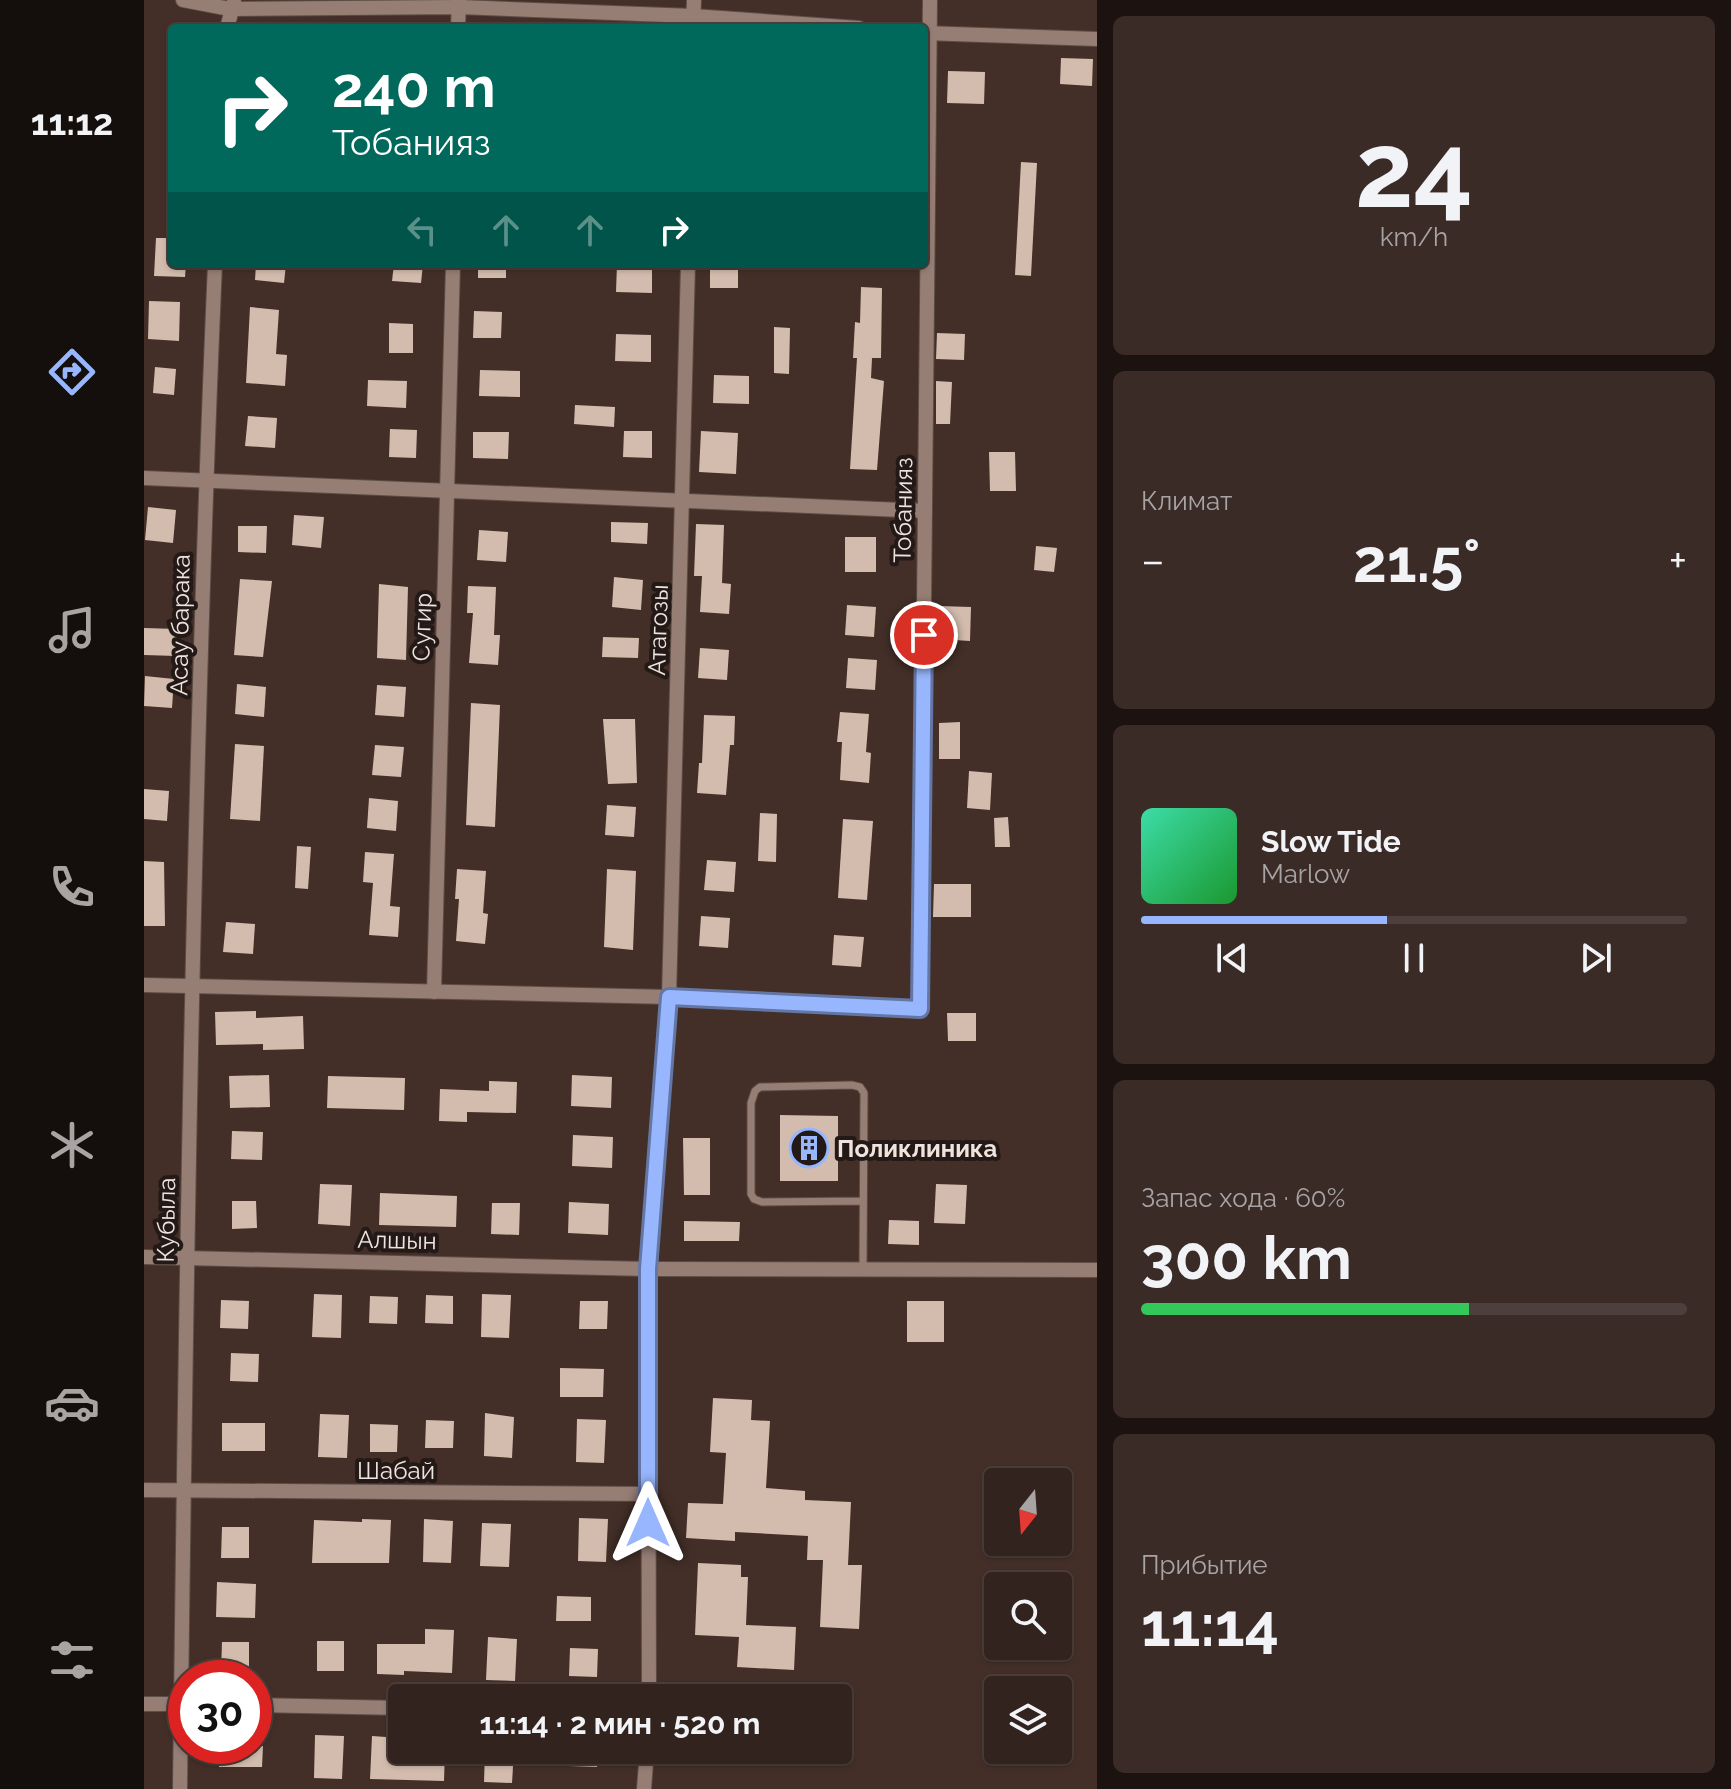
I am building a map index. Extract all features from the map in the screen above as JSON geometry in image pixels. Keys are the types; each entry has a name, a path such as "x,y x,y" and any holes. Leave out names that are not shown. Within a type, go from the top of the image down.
{"street":[{"path":"183,0 232,5 459,4 748,24"},
{"path":"693,22 694,0"},
{"name":"Тобанияз","path":"928,24 930,0"},
{"path":"458,24 459,4"},
{"path":"928,33 1097,39"},
{"name":"Асау барака","path":"194,987 206,481 215,268"},
{"name":"Сугир","path":"434,992 453,268"},
{"name":"Атагозы","path":"649,1684 648,1269 669,997 688,268"},
{"name":"Тобанияз","path":"669,997 920,1009 926,268"},
{"path":"144,478 925,511"},
{"path":"144,985 669,997"},
{"name":"Кубыла","path":"184,1660 187,1257 194,987"},
{"name":"Алшын","path":"144,1257 648,1269 863,1267 1097,1270"},
{"name":"Шабай","path":"144,1490 648,1494"},
{"path":"144,1704 168,1704"},
{"path":"272,1705 388,1708"},
{"name":"Кубыла","path":"180,1789 181,1764"},
{"path":"644,1789 646,1764"}],"lane":[{"path":"863,1201 762,1202 754,1199 751,1194 751,1103 755,1091 760,1087 852,1085 860,1087 864,1093 863,1267"}],"building":[{"path":"1061,58 1093,59 1092,86 1060,84"},
{"path":"948,71 985,72 984,104 947,103"},
{"path":"1021,162 1037,163 1031,276 1015,275"},
{"path":"156,238 168,238 168,268 186,268 185,277 154,276"},
{"path":"256,268 286,268 284,283 255,280"},
{"path":"394,268 423,268 421,283 392,281"},
{"path":"478,268 506,268 506,278 478,278"},
{"path":"617,268 652,268 652,293 616,292"},
{"path":"710,268 738,268 738,288 710,288"},
{"path":"861,287 882,288 881,358 872,358 871,378 884,381 877,470 850,469 857,358 853,358 855,322 860,323"},
{"path":"149,301 180,302 179,341 148,339"},
{"path":"250,307 279,310 276,354 287,355 285,386 246,383"},
{"path":"474,311 502,312 501,338 473,338"},
{"path":"389,323 413,324 413,353 389,353"},
{"path":"774,327 790,328 789,374 774,373"},
{"path":"937,333 965,334 964,360 936,359"},
{"path":"616,334 651,335 651,362 615,361"},
{"path":"155,367 176,369 174,395 153,393"},
{"path":"480,370 520,371 520,397 479,396"},
{"path":"714,375 749,376 749,404 713,403"},
{"path":"368,380 407,381 406,408 367,406"},
{"path":"936,381 952,382 950,424 936,424"},
{"path":"575,405 615,407 614,427 574,424"},
{"path":"248,416 277,418 275,448 245,446"},
{"path":"390,429 417,430 416,458 389,457"},
{"path":"624,431 652,431 652,458 623,457"},
{"path":"701,431 738,433 736,474 699,472"},
{"path":"473,432 509,432 508,459 473,458"},
{"path":"989,452 1015,452 1016,491 990,491"},
{"path":"148,507 176,510 173,543 145,540"},
{"path":"294,515 324,517 321,548 292,545"},
{"path":"611,522 648,523 647,544 611,542"},
{"path":"696,524 724,525 722,583 731,584 729,614 700,612 702,576 694,576"},
{"path":"238,526 267,526 266,553 238,552"},
{"path":"479,530 508,532 506,562 477,560"},
{"path":"845,537 876,537 876,572 845,572"},
{"path":"1036,546 1057,548 1054,572 1034,570"},
{"path":"614,577 643,580 641,610 612,607"},
{"path":"240,579 272,581 263,657 234,655"},
{"path":"379,584 408,587 406,660 377,658"},
{"path":"468,586 496,587 494,635 500,635 498,665 469,663 473,613 467,613"},
{"path":"847,605 876,607 874,637 845,635"},
{"path":"939,606 971,607 970,641 938,639"},
{"path":"144,628 177,629 176,656 144,655"},
{"path":"603,637 639,638 638,658 602,657"},
{"path":"700,648 729,650 727,680 698,678"},
{"path":"848,658 877,660 875,690 846,688"},
{"path":"145,676 174,679 172,708 144,706"},
{"path":"237,684 266,687 264,717 235,714"},
{"path":"377,685 406,687 404,717 375,715"},
{"path":"471,703 500,705 495,827 466,825"},
{"path":"840,712 869,714 866,752 871,753 869,783 840,780 842,742 837,742"},
{"path":"704,715 735,716 726,795 697,793"},
{"path":"603,719 635,719 637,783 608,784"},
{"path":"960,722 960,759 939,759 939,723"},
{"path":"235,744 264,746 260,821 230,819"},
{"path":"375,745 404,747 401,777 372,775"},
{"path":"969,771 992,773 990,810 967,808"},
{"path":"144,789 169,791 167,821 144,819"},
{"path":"369,798 398,801 396,831 367,828"},
{"path":"607,805 636,807 634,837 605,835"},
{"path":"760,813 777,814 776,862 758,861"},
{"path":"1008,817 1010,847 995,847 994,818"},
{"path":"843,819 873,821 867,900 838,898"},
{"path":"297,846 311,847 308,889 295,888"},
{"path":"365,852 394,854 390,906 400,907 398,937 369,935 373,883 363,882"},
{"path":"707,860 736,862 734,892 704,890"},
{"path":"144,861 164,862 165,926 144,926"},
{"path":"457,869 486,871 483,913 488,914 485,944 456,941 459,899 455,899"},
{"path":"607,869 636,871 633,950 604,947"},
{"path":"934,884 971,884 971,917 933,917"},
{"path":"701,916 730,918 728,948 699,946"},
{"path":"226,922 255,924 253,954 223,952"},
{"path":"834,935 864,937 861,967 832,965"},
{"path":"256,1011 256,1018 303,1016 304,1049 263,1050 263,1044 216,1045 215,1012"},
{"path":"947,1013 976,1013 976,1041 948,1041"},
{"path":"269,1075 270,1107 230,1108 229,1076"},
{"path":"572,1075 612,1077 611,1108 571,1106"},
{"path":"328,1076 405,1078 404,1110 327,1108"},
{"path":"489,1081 517,1082 516,1113 467,1112 467,1122 439,1121 440,1089 489,1091"},
{"name":"Поликлиника","path":"780,1115 838,1116 838,1181 780,1181"},
{"path":"232,1131 263,1132 262,1160 231,1159"},
{"path":"573,1135 613,1137 612,1168 572,1166"},
{"path":"683,1138 710,1138 710,1195 684,1195"},
{"path":"320,1184 352,1185 350,1226 318,1224"},
{"path":"936,1184 967,1185 965,1224 934,1223"},
{"path":"380,1193 457,1196 456,1227 379,1225"},
{"path":"232,1201 256,1201 257,1228 232,1229"},
{"path":"569,1202 609,1204 608,1235 568,1233"},
{"path":"492,1203 520,1203 519,1235 491,1234"},
{"path":"889,1220 919,1221 919,1245 888,1244"},
{"path":"684,1221 740,1222 739,1241 684,1241"},
{"path":"314,1294 342,1295 341,1338 312,1337"},
{"path":"482,1294 511,1295 509,1338 481,1337"},
{"path":"426,1295 453,1296 453,1324 425,1323"},
{"path":"370,1296 398,1297 397,1324 369,1323"},
{"path":"221,1300 249,1301 248,1329 220,1328"},
{"path":"580,1301 608,1301 607,1329 579,1329"},
{"path":"907,1301 944,1301 944,1342 907,1342"},
{"path":"231,1353 259,1354 258,1382 230,1381"},
{"path":"560,1368 604,1369 603,1397 560,1397"},
{"path":"713,1398 752,1400 751,1420 770,1421 766,1488 805,1491 805,1500 851,1502 848,1565 862,1565 859,1629 820,1627 823,1560 807,1560 808,1536 735,1532 735,1541 686,1538 688,1503 723,1504 726,1453 710,1452"},
{"path":"485,1413 514,1417 512,1458 484,1456"},
{"path":"320,1414 349,1415 347,1458 318,1457"},
{"path":"577,1419 606,1420 604,1463 576,1462"},
{"path":"426,1420 454,1421 453,1448 425,1448"},
{"path":"222,1423 265,1423 265,1451 222,1451"},
{"path":"370,1424 398,1425 397,1452 370,1452"},
{"path":"579,1518 608,1519 606,1562 578,1561"},
{"path":"362,1519 391,1520 389,1563 312,1563 314,1520 362,1522"},
{"path":"424,1519 453,1521 451,1563 423,1562"},
{"path":"482,1523 511,1524 509,1567 480,1566"},
{"path":"222,1527 249,1527 249,1558 221,1558"},
{"path":"698,1563 741,1565 741,1577 748,1577 746,1625 796,1627 794,1670 737,1667 739,1637 695,1635"},
{"path":"217,1582 256,1584 255,1618 216,1617"},
{"path":"557,1596 591,1597 591,1621 556,1621"},
{"path":"425,1629 454,1630 452,1673 404,1671 404,1675 377,1674 377,1644 425,1644"},
{"path":"488,1637 517,1639 515,1681 486,1680"},
{"path":"317,1641 344,1641 344,1671 317,1671"},
{"path":"222,1642 249,1642 249,1660 221,1660"},
{"path":"570,1648 598,1649 597,1677 569,1676"},
{"path":"315,1735 344,1736 342,1779 314,1778"},
{"path":"372,1736 388,1737 388,1764 445,1764 444,1781 370,1779"},
{"path":"219,1764 262,1764 262,1767 219,1767"},
{"path":"485,1764 513,1764 512,1783 484,1782"},
{"path":"569,1764 597,1764 597,1767"}],"place":[{"name":"Поликлиника","path":"809,1148"}],"route":[{"path":"648,1523 648,1269 669,997 920,1009 924,635"}]}
